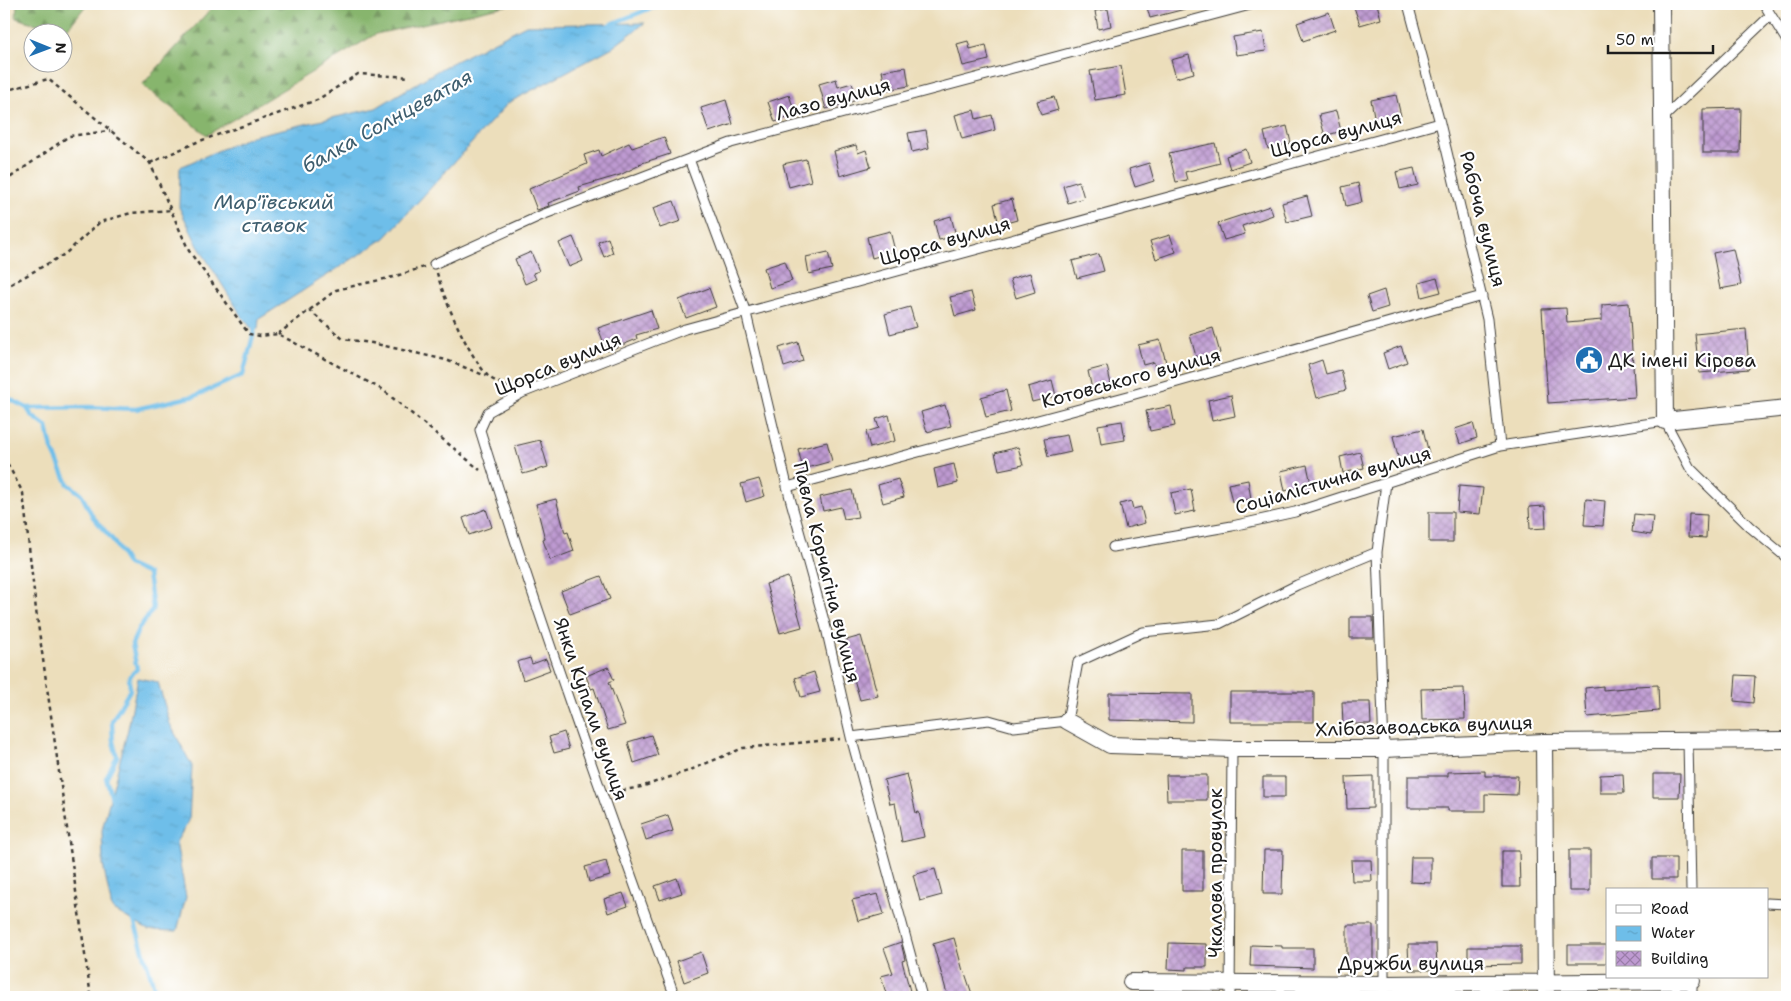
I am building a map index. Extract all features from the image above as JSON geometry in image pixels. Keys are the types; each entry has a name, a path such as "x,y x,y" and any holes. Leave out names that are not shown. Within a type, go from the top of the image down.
{"street":[{"path":"1661,4 1665,422 1787,408"},
{"name":"Хлібозаводська вулиця","path":"1068,721 1110,745 1232,749 1384,749 1544,742 1787,740"},
{"path":"1544,742 1546,990"},
{"name":"Дружби вулиця","path":"1131,982 1230,990 1384,991 1546,990 1692,985"}],"lane":[{"name":"Лазо вулиця","path":"434,264 542,215 731,143 1254,4"},
{"name":"Рабоча вулиця","path":"1408,4 1440,123 1487,318 1500,446"},
{"path":"1764,4 1787,40"},
{"path":"1662,119 1772,15"},
{"name":"Щорса вулиця","path":"480,430 488,412 522,393 685,329 1440,123"},
{"name":"Павла Корчагіна вулиця","path":"689,159 746,313 787,487 826,628 852,737 922,997"},
{"name":"Котовського вулиця","path":"787,487 1128,396 1482,296"},
{"path":"1665,422 1690,468 1750,528 1787,558"},
{"name":"Соціалістична вулиця","path":"1113,547 1232,526 1296,512 1500,446 1665,422"},
{"name":"Янки Купали вулиця","path":"480,430 602,794 675,997"},
{"path":"1384,991 1384,749 1377,552 1386,483"},
{"path":"852,737 989,720 1014,727 1068,721 1078,662 1143,632 1219,624 1297,585 1377,552"},
{"path":"1688,741 1691,888"},
{"name":"Чкалова провулок","path":"1230,990 1232,749"},
{"path":"1768,903 1787,904"}],"path":[{"path":"150,163 197,142 317,100 358,74 410,77"},
{"path":"4,91 48,80 150,163 189,251 249,334 260,336 278,334 336,290 393,277 434,264 443,294 468,346 488,377"},
{"path":"4,182 69,136 110,131"},
{"path":"4,288 66,254 100,222 132,213 171,210"},
{"path":"309,310 343,339 372,343 446,360 522,393"},
{"path":"278,334 384,390 497,483"},
{"path":"4,457 23,493 36,610 90,997"},
{"path":"602,794 641,787 688,771 743,748 852,737"}],"green space":[{"path":"17,4 87,4 72,23 30,22 16,18"},
{"path":"215,4 514,4 376,34 207,135 142,85"}],"water":[{"name":"Мар'ївський ставок","path":"645,23 613,47 508,103 385,238 259,319 258,329 252,329 243,318 198,246 179,207 180,167 252,136 376,108 442,68 526,25"},
{"path":"138,678 158,682 170,724 192,766 189,821 176,842 186,897 177,931 148,930 112,909 103,864 102,830 128,729"}],"building":[{"path":"1146,4 1188,4 1189,8 1150,18"},
{"path":"1353,4 1377,4 1381,19 1360,25"},
{"path":"1108,9 1111,26 1098,29 1095,11"},
{"path":"1329,12 1335,30 1303,41 1297,23"},
{"path":"1263,32 1266,51 1236,55 1233,37"},
{"path":"968,41 970,49 986,45 989,60 963,66 957,44"},
{"path":"1189,55 1194,73 1176,78 1171,60"},
{"path":"1121,66 1126,95 1095,100 1090,71"},
{"path":"906,67 909,86 886,90 882,71"},
{"path":"836,79 838,87 852,83 857,100 826,109 819,84"},
{"path":"789,95 796,115 775,122 768,102"},
{"path":"1396,95 1401,116 1375,121 1371,100"},
{"path":"1054,97 1058,110 1041,115 1037,101"},
{"path":"726,100 733,124 709,132 701,108"},
{"path":"1741,108 1740,153 1703,153 1703,109"},
{"path":"974,110 976,119 992,115 995,130 962,139 955,115"},
{"path":"1336,111 1341,131 1325,136 1319,115"},
{"path":"1287,126 1291,143 1268,149 1264,132"},
{"path":"926,130 929,148 912,152 908,133"},
{"path":"664,137 670,154 639,164 620,175 579,187 580,191 548,203 549,206 537,210 529,189 587,164 584,155 599,150 601,156 629,143 632,148"},
{"path":"1215,143 1220,163 1185,172 1187,180 1176,182 1169,153"},
{"path":"856,145 858,153 866,150 871,167 840,176 834,151"},
{"path":"1246,149 1250,162 1230,169 1226,156"},
{"path":"806,159 811,181 789,187 783,164"},
{"path":"1149,163 1154,181 1135,187 1129,169"},
{"path":"1414,168 1418,185 1400,189 1396,172"},
{"path":"1079,181 1084,198 1068,203 1063,186"},
{"path":"1358,183 1362,202 1346,206 1342,187"},
{"path":"1307,196 1312,216 1287,222 1282,203"},
{"path":"1012,199 1017,220 999,225 994,204"},
{"path":"674,201 681,221 660,228 653,208"},
{"path":"1270,206 1273,215 1242,226 1245,234 1224,240 1218,223"},
{"path":"951,216 956,236 939,240 934,221"},
{"path":"890,231 895,251 872,258 867,237"},
{"path":"1170,235 1176,252 1156,259 1150,241"},
{"path":"573,237 583,261 569,267 559,243"},
{"path":"608,238 613,253 604,257 598,242"},
{"path":"1733,249 1741,285 1720,289 1713,253"},
{"path":"531,252 539,271 533,273 536,279 525,284 515,259"},
{"path":"828,252 832,269 809,274 806,257"},
{"path":"1099,254 1104,271 1077,278 1072,261"},
{"path":"785,261 792,281 770,288 764,268"},
{"path":"1030,273 1035,292 1016,298 1010,279"},
{"path":"1437,278 1441,292 1422,297 1419,283"},
{"path":"709,288 716,307 686,318 679,300"},
{"path":"1384,290 1388,307 1372,312 1367,296"},
{"path":"971,292 976,310 955,316 950,297"},
{"name":"ДК імені Кірова","path":"1629,303 1635,397 1548,403 1542,309 1566,308 1567,323 1602,320 1602,305"},
{"path":"910,307 916,327 890,334 885,314"},
{"path":"651,310 657,329 636,335 637,339 607,351 598,328"},
{"path":"1213,328 1220,353 1197,360 1190,335"},
{"path":"1746,329 1749,369 1699,373 1695,334"},
{"path":"1160,340 1167,366 1155,369 1154,362 1143,365 1138,345"},
{"path":"798,342 803,361 784,367 779,348"},
{"path":"1401,346 1407,362 1388,369 1383,353"},
{"path":"1322,360 1326,374 1341,370 1346,390 1317,398 1308,365"},
{"path":"1107,366 1111,384 1092,389 1088,371"},
{"path":"1052,380 1056,396 1032,402 1028,387"},
{"path":"1006,390 1011,411 986,417 981,397"},
{"path":"1231,395 1235,416 1212,421 1208,400"},
{"path":"945,405 951,426 927,432 921,412"},
{"path":"1171,406 1175,426 1150,431 1146,411"},
{"path":"889,415 895,441 870,448 866,432 879,428 876,419"},
{"path":"1122,421 1125,440 1101,444 1098,425"},
{"path":"1473,423 1477,438 1460,444 1455,429"},
{"path":"1423,429 1429,454 1399,461 1393,436"},
{"path":"1067,435 1071,452 1048,457 1044,439"},
{"path":"540,440 548,467 523,474 515,446"},
{"path":"827,442 832,461 803,469 798,449"},
{"path":"1018,447 1023,465 999,470 995,453"},
{"path":"1360,452 1364,468 1343,473 1340,457"},
{"path":"954,464 958,483 938,488 934,469"},
{"path":"1307,465 1311,484 1285,491 1281,471"},
{"path":"759,479 765,496 746,502 741,484"},
{"path":"898,479 904,497 883,503 878,485"},
{"path":"1248,480 1251,499 1232,502 1228,484"},
{"path":"1459,486 1483,488 1480,514 1457,512"},
{"path":"1191,489 1195,511 1175,515 1171,493"},
{"path":"852,490 858,517 844,519 841,507 823,511 820,497"},
{"path":"556,499 565,533 568,532 574,551 550,560 543,540 545,539 536,504"},
{"path":"1586,499 1605,501 1603,526 1584,525"},
{"path":"1131,501 1133,509 1141,507 1145,523 1126,528 1120,504"},
{"path":"1545,506 1546,528 1530,529 1529,507"},
{"path":"486,509 492,527 469,535 463,518"},
{"path":"1429,512 1453,512 1453,542 1429,542"},
{"path":"1634,514 1653,516 1651,535 1632,532"},
{"path":"1689,514 1707,515 1706,538 1688,537"},
{"path":"601,576 610,599 570,614 561,591"},
{"path":"788,577 802,627 780,633 766,584"},
{"path":"1350,617 1373,617 1374,638 1350,638"},
{"path":"861,636 878,696 860,700 843,641"},
{"path":"530,658 532,664 546,659 550,670 523,680 517,662"},
{"path":"608,667 614,680 609,682 625,725 608,730 594,688 591,689 586,676"},
{"path":"814,672 820,692 801,697 795,678"},
{"path":"1736,675 1755,676 1753,703 1734,701"},
{"path":"1658,685 1659,711 1587,717 1585,688 1603,686 1603,690"},
{"path":"1464,688 1465,719 1422,720 1421,689"},
{"path":"1230,692 1314,692 1314,722 1230,722"},
{"path":"1109,693 1192,694 1192,722 1109,720"},
{"path":"1342,702 1370,702 1371,724 1343,724"},
{"path":"564,732 569,749 554,753 549,737"},
{"path":"651,735 658,755 634,763 628,742"},
{"path":"1485,771 1485,776 1518,776 1517,795 1485,794 1485,811 1448,811 1448,808 1408,808 1408,776 1448,776 1448,772"},
{"path":"907,774 916,813 919,812 924,837 902,842 895,803 890,804 884,780"},
{"path":"1623,774 1624,793 1600,793 1600,775"},
{"path":"1653,774 1680,774 1679,797 1653,797"},
{"path":"1166,775 1207,775 1207,800 1167,800"},
{"path":"1373,776 1373,808 1347,809 1346,777"},
{"path":"1263,777 1285,777 1285,797 1263,797"},
{"path":"668,815 673,831 646,840 641,824"},
{"path":"1264,850 1283,850 1282,894 1263,894"},
{"path":"1569,850 1590,850 1590,891 1569,891"},
{"path":"1182,851 1203,851 1203,891 1182,891"},
{"path":"1502,851 1519,851 1520,887 1502,887"},
{"path":"1411,857 1431,857 1431,883 1410,882"},
{"path":"1652,858 1676,858 1676,879 1652,879"},
{"path":"1351,860 1371,860 1372,881 1352,881"},
{"path":"606,861 610,876 589,882 585,867"},
{"path":"935,869 942,895 920,901 913,875"},
{"path":"677,878 682,893 660,900 655,886"},
{"path":"623,893 628,906 608,913 604,899"},
{"path":"878,894 884,914 858,921 852,900"},
{"path":"1347,925 1373,925 1373,963 1347,963"},
{"path":"954,938 963,971 972,994 962,997 948,997 933,944"},
{"path":"901,942 905,960 902,961 910,991 887,997 881,976 893,973 884,948"},
{"path":"1169,943 1207,944 1207,967 1187,967 1187,970 1168,969"},
{"path":"1408,944 1436,944 1437,970 1409,970"},
{"path":"1251,945 1313,948 1313,968 1250,966"},
{"path":"1568,945 1606,945 1606,963 1568,963"},
{"path":"1521,946 1521,964 1468,965 1468,947"},
{"path":"701,952 708,973 684,982 677,961"}],"waterway":[{"name":"балка Солнцеватая","path":"609,25 661,4"},
{"name":"балка Солнцеватая","path":"27,408 89,407 136,409 195,396 243,375 256,324"},
{"path":"4,396 27,408 32,416 47,427 52,449 68,484 81,494 93,517 112,539 128,565 148,574 153,609 139,628 132,644 137,669 129,677 130,690 112,721 113,741 117,757 106,778 112,799"},
{"path":"133,917 157,997"}],"place":[{"name":"ДК імені Кірова","path":"1589,360"}]}
